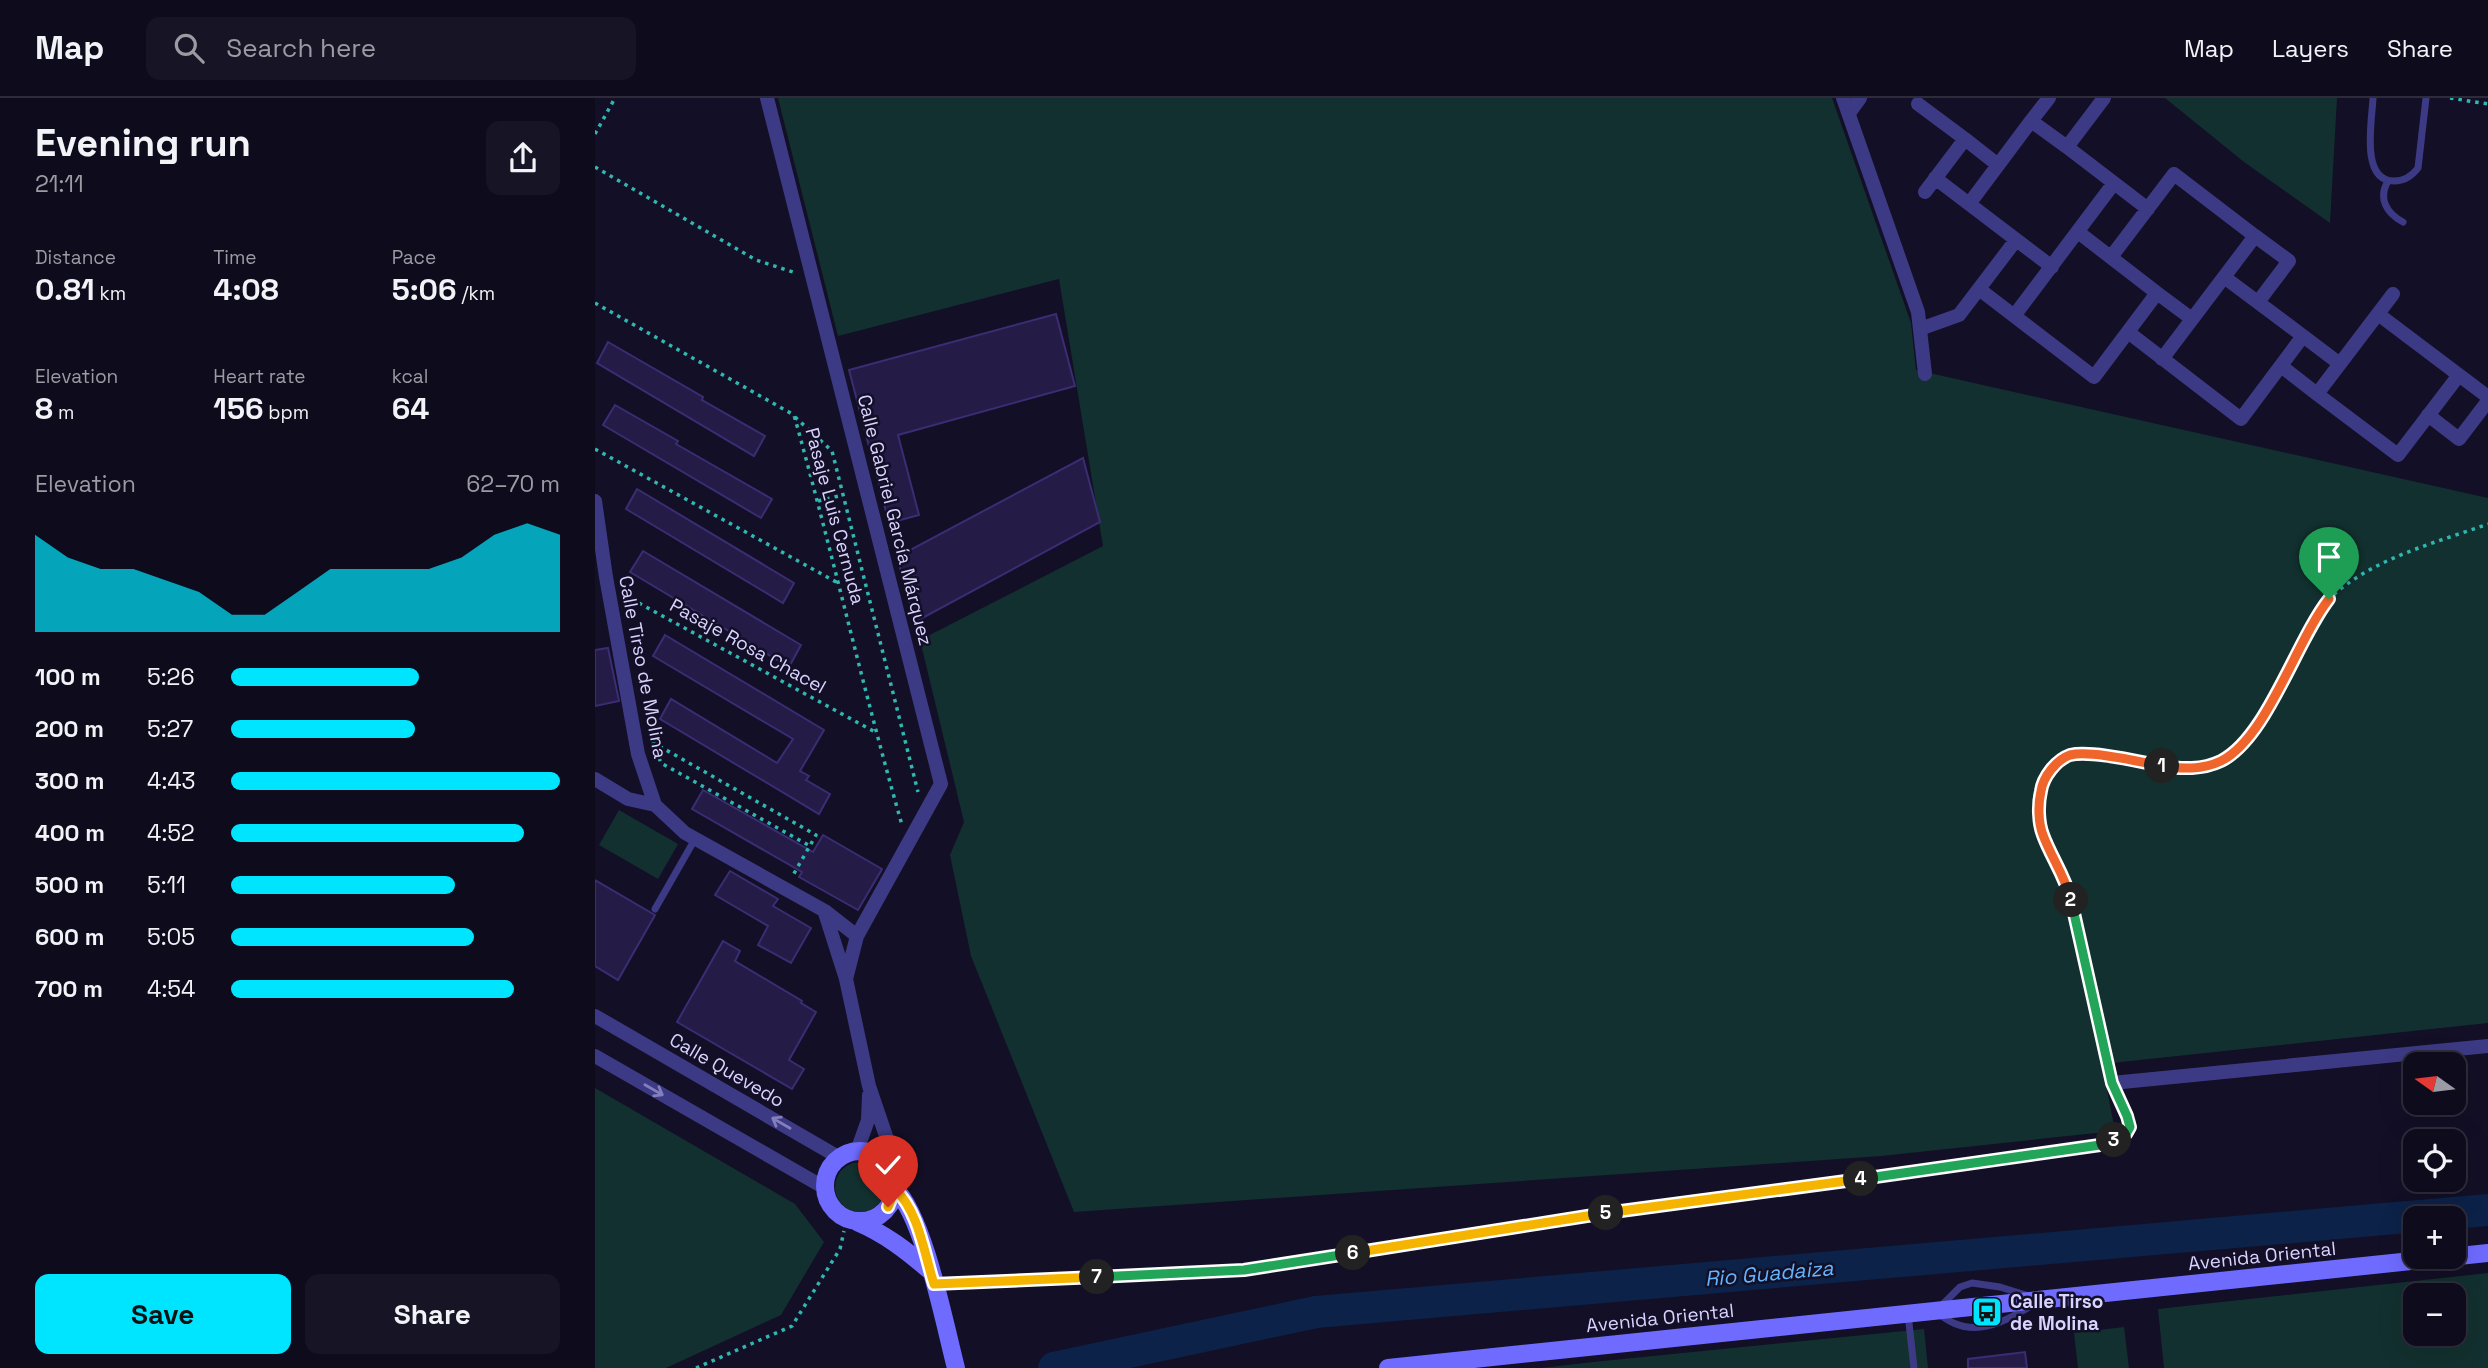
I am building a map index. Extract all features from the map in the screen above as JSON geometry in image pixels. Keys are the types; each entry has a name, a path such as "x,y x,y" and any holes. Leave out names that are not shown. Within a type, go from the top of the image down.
{"street":[{"name":"Calle Gabriel García Márquez","path":"767,98 941,784 857,936 846,979"},
{"path":"1843,98 1919,312 1926,374"},
{"path":"1849,113 1860,98"},
{"path":"1969,204 2049,98"},
{"path":"1917,100 1998,165"},
{"path":"2067,147 2096,101"},
{"path":"2031,121 2148,209"},
{"path":"1925,192 1965,139"},
{"path":"2111,257 2173,174 2289,261 2258,302"},
{"path":"1935,178 2052,267"},
{"path":"2014,316 2115,184"},
{"path":"2078,232 2192,319"},
{"path":"2162,359 2255,236"},
{"path":"1920,329 1959,315 2017,240"},
{"path":"2224,276 2340,364"},
{"path":"1979,289 2094,377 2157,293"},
{"path":"2318,394 2393,294"},
{"path":"2378,314 2488,399 2459,439 2428,415"},
{"path":"2128,332 2241,419 2303,336"},
{"path":"2281,366 2398,455 2459,375"},
{"name":"Calle Tirso de Molina","path":"595,501 603,577 638,754 655,804 685,833 825,911 857,936"},
{"path":"595,779 628,799 655,804"},
{"path":"825,911 846,979 869,1086 888,1142 895,1189 888,1207 881,1214 873,1219 850,1219"},
{"name":"Calle Quevedo","path":"595,1016 839,1158"},
{"path":"2112,1083 2488,1045"},
{"path":"595,1056 825,1188"},
{"path":"857,1151 868,1119 869,1086"},
{"path":"891,1169 877,1155 857,1151 839,1158 829,1171 825,1188 830,1203 839,1214 879,1231 904,1248 932,1277"},
{"path":"895,1189 905,1199 927,1256 956,1368"},
{"name":"Avenida Oriental","path":"1388,1368 1459,1364 2488,1253"}],"lane":[{"path":"2373,98 2371,163 2381,177 2388,181 2405,180 2418,168 2426,98"},
{"path":"2388,181 2384,202 2393,216 2403,222"},
{"path":"655,909 695,839"},
{"path":"1908,1314 1913,1368"}],"path":[{"path":"595,134 615,98"},
{"path":"2450,98 2488,104"},
{"path":"595,167 756,260 793,272 812,274"},
{"name":"Pasaje Luis Cernuda","path":"595,303 794,415 875,732 908,844"},
{"path":"794,415 832,451 924,814"},
{"path":"595,449 838,583"},
{"path":"818,502 844,495"},
{"path":"932,1277 1244,1270 1551,1221 2107,1144 2126,1134 2130,1127 2112,1083 2068,886 2042,832 2039,802 2042,784 2057,762 2072,755 2101,756 2183,769 2208,766 2224,760 2245,742 2264,714 2315,617 2329,599 2355,578 2400,555 2488,524"},
{"name":"Pasaje Rosa Chacel","path":"603,577 875,732"},
{"path":"636,739 653,742 816,835 785,889"},
{"path":"653,742 661,763 810,846"},
{"path":"697,1368 792,1326 840,1249 850,1219"}],"green space":[{"path":"778,98 1832,98 1911,323 1916,370 2488,498 2488,1023 2102,1064 2115,1131 1881,1156 1074,1212 971,956 950,855 964,822 920,640 1103,546 1059,279 838,336"},
{"path":"2165,98 2337,98 2330,223 2244,162"},
{"path":"619,810 678,844 658,879 599,845"},
{"path":"595,1088 795,1204 824,1242 781,1315 666,1368 595,1368"},
{"path":"860,1162 878,1169 885,1187 878,1205 860,1212 842,1205 835,1187 842,1169"},
{"path":"2488,1273 2488,1368 2164,1368 2158,1309"},
{"path":"2124,1327 2129,1368 2078,1368 2074,1333"},
{"path":"1924,1329 1928,1368 1541,1368 1593,1362"}],"building":[{"path":"1056,314 1075,386 898,435 919,515 889,523 849,370"},
{"path":"608,342 765,436 754,456 597,363"},
{"path":"615,405 678,441 676,444 772,499 761,518 603,425"},
{"path":"1083,458 1100,522 915,622 897,557"},
{"path":"637,489 794,583 783,603 626,509"},
{"path":"643,551 801,645 789,667 630,572"},
{"path":"665,635 824,730 800,771 809,776 806,780 830,794 819,814 660,719 671,699 777,763 793,739 653,656"},
{"path":"608,648 619,701 595,706 595,650"},
{"path":"703,790 813,852 823,835 882,869 858,910 799,877 802,872 692,809"},
{"path":"730,871 778,899 773,906 811,928 791,963 758,945 768,926 715,895"},
{"path":"595,880 655,915 618,980 595,966"},
{"path":"723,941 740,951 735,961 816,1012 789,1060 804,1069 792,1089 677,1022"},
{"path":"2025,1352 2027,1368 1968,1368 1968,1359"}],"waterway":[{"name":"Rio Guadaiza","path":"1054,1368 1316,1312 2488,1210"}],"place":[{"name":"Calle Tirso de Molina","path":"1987,1312"}],"route":[{"path":"888,1207 895,1189 905,1199 927,1256 934,1284 1244,1270 1551,1221 2107,1144 2126,1134 2130,1127 2112,1083 2068,886 2042,832 2039,802 2042,784 2057,762 2072,755 2101,756 2183,769 2208,766 2224,760 2245,742 2264,714 2315,617 2329,599"}]}
